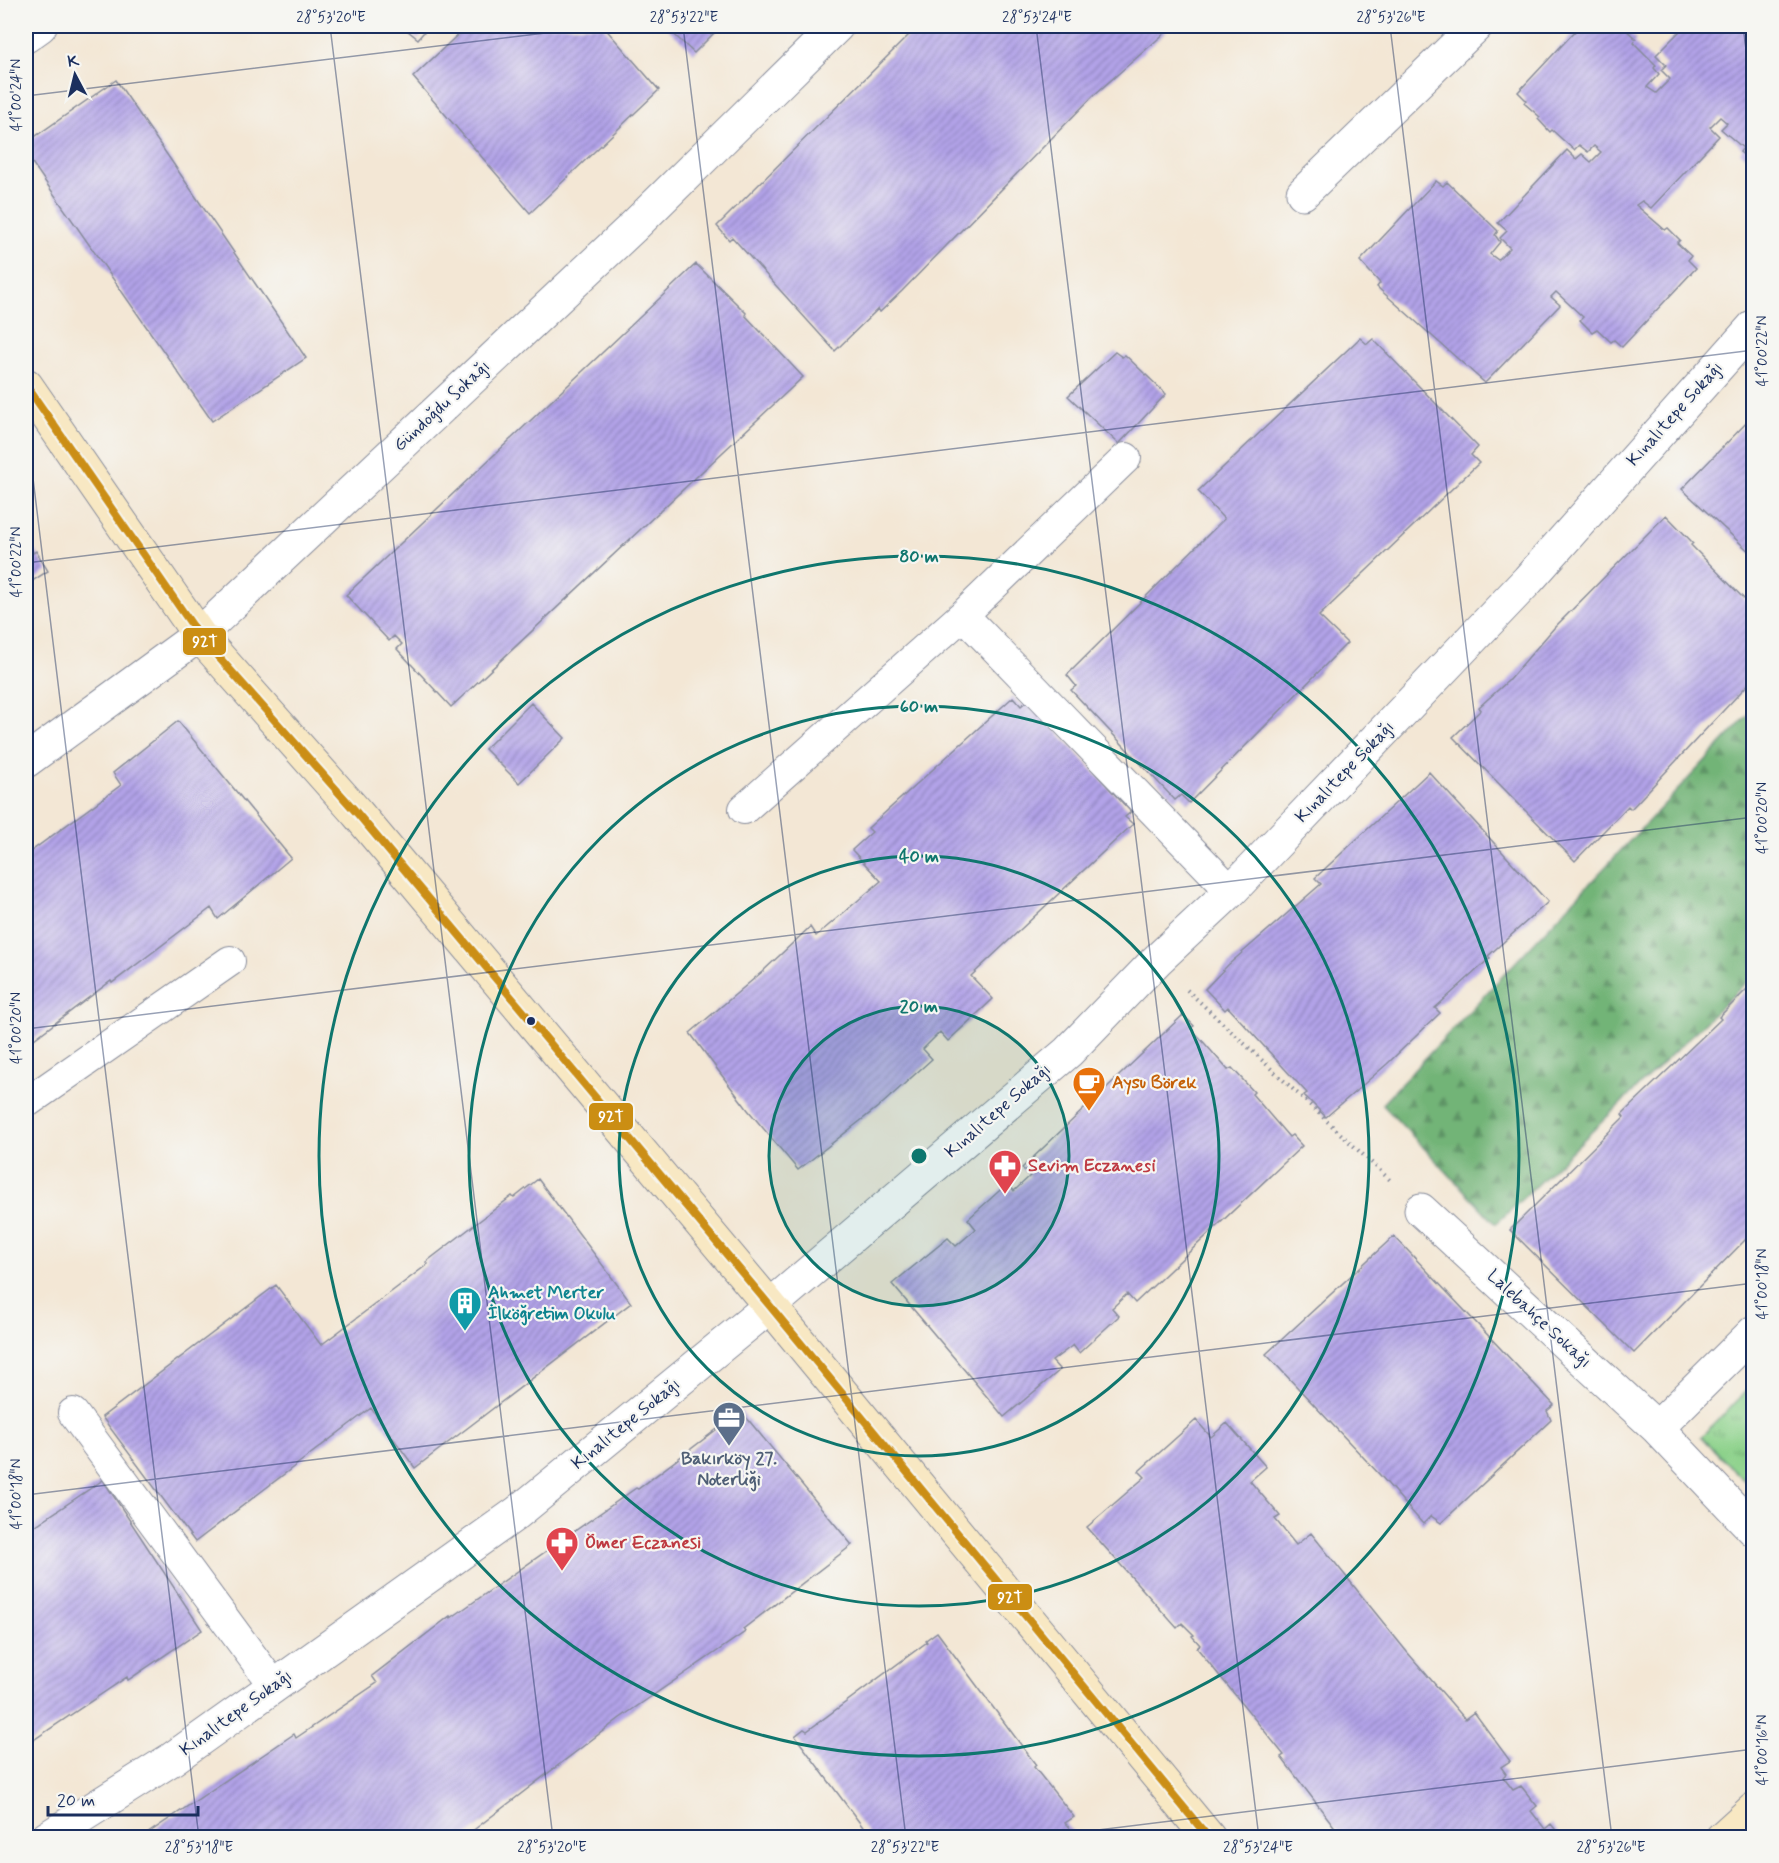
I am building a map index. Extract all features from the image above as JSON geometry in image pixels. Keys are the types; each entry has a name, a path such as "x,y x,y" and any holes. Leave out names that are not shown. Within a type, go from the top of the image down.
{"main road":[{"path":"26,385 199,634 357,813 770,1306 1209,1838"},
{"path":"1722,1838 1754,1809"}],"street":[{"path":"26,36 40,26"},
{"name":"Gündoğdu Sokağı","path":"26,761 199,634 632,228 837,26"},
{"path":"1303,193 1476,26"},
{"name":"Kınalıtepe Sokağı","path":"47,1838 172,1759 517,1513 770,1306 1068,1052 1156,961 1231,891 1528,580 1754,326"},
{"name":"Lalebahçe Sokağı","path":"1421,1210 1657,1428 1754,1530"},
{"path":"1657,1428 1754,1332"}],"lane":[{"path":"744,808 963,615 1126,458"},
{"path":"963,615 1231,891"},
{"path":"26,1103 230,961"},
{"path":"73,1413 274,1686"}],"path":[{"path":"1156,961 1421,1210"}],"green space":[{"path":"1753,710 1753,976 1496,1224 1382,1104"},
{"path":"1753,1385 1753,1489 1701,1437"}],"building":[{"path":"402,26 429,26 418,39"},
{"path":"467,26 603,26 659,90 530,213 413,77"},
{"path":"665,26 721,26 694,53"},
{"path":"918,26 1160,26 1166,32 1094,95 902,291 880,312 878,309 835,351 732,237 729,240 717,226"},
{"path":"1580,26 1618,26 1622,29 1623,27 1636,39 1634,43 1656,65 1654,68 1659,74 1647,87 1656,93 1670,79 1661,70 1666,65 1656,55 1685,26 1754,26 1754,163 1740,152 1743,148 1721,129 1727,123 1720,117 1710,127 1719,136 1651,208 1642,201 1636,205 1665,230 1668,228 1680,240 1677,243 1691,256 1688,260 1696,268 1622,347 1614,340 1611,342 1597,329 1592,332 1580,320 1583,317 1556,292 1551,297 1560,305 1485,383 1377,287 1380,283 1360,261 1436,181 1443,186 1447,182 1498,231 1495,235 1500,242 1490,254 1498,260 1510,248 1500,238 1507,231 1498,223 1567,150 1576,159 1582,154 1591,162 1601,152 1594,146 1588,152 1579,145 1574,150 1552,130 1550,132 1538,119 1540,117 1524,103 1526,100 1518,92"},
{"path":"116,80 306,358 212,421 26,154 26,143"},
{"path":"696,264 746,313 745,315 803,377 451,707 397,649 402,644 394,636 389,641 346,595"},
{"path":"1360,338 1367,344 1373,339 1478,447 1471,455 1479,463 1319,616 1347,643 1189,803 1181,795 1175,800 1071,690 1076,686 1067,675 1224,519 1198,491"},
{"path":"1115,352 1122,357 1125,355 1166,394 1119,444 1068,396"},
{"path":"1754,415 1754,556 1682,489"},
{"path":"1666,515 1693,543 1691,545 1754,609 1754,678 1631,809 1628,806 1575,861 1453,737 1481,710 1479,707 1508,681 1554,628"},
{"path":"26,541 33,553 36,551 48,571 26,585"},
{"path":"1013,697 1021,706 1028,700 1131,812 1125,817 1133,824 971,976 993,999 948,1041 940,1032 923,1049 932,1059 883,1103 798,1170 748,1110 690,1033 762,972 810,927 816,936 881,881 852,850 872,832 868,828"},
{"path":"531,703 565,738 519,783 485,749"},
{"path":"178,721 291,858 218,919 211,908 26,1045 26,855 121,785 113,773"},
{"path":"1429,772 1548,902 1435,1008 1440,1013 1387,1064 1326,1117 1228,1007 1225,1010 1205,989 1228,965 1321,884 1315,878"},
{"path":"1754,982 1754,1235 1748,1241 1746,1239 1634,1353 1510,1230 1624,1117 1622,1114 1721,1019 1719,1017"},
{"path":"1183,1015 1194,1026 1191,1028 1228,1070 1232,1068 1289,1137 1292,1135 1302,1146 1135,1303 1127,1294 1112,1308 1119,1316 1079,1353 1073,1345 1052,1361 1060,1370 1004,1417 892,1284 948,1238 956,1246 976,1229 968,1219 1008,1183 1014,1191 1030,1176 1022,1168"},
{"path":"538,1179 631,1303 415,1468 371,1408 195,1542 102,1417 276,1285 321,1345 428,1264 426,1262 512,1196 514,1198"},
{"path":"1394,1236 1554,1405 1547,1411 1551,1420 1441,1523 1431,1516 1423,1524 1266,1354"},
{"path":"741,1411 852,1545 743,1629 745,1632 620,1718 475,1829 462,1838 141,1838 294,1734 296,1738 377,1683 372,1676 450,1616 451,1618 636,1488 638,1489"},
{"path":"1196,1420 1211,1437 1227,1423 1266,1467 1250,1481 1280,1516 1275,1519 1296,1545 1311,1533 1407,1652 1465,1719 1474,1712 1510,1761 1501,1767 1506,1774 1503,1777 1513,1790 1521,1786 1537,1806 1531,1811 1545,1829 1551,1824 1562,1838 1343,1838 1281,1757 1284,1755 1197,1648 1200,1645 1192,1636 1194,1635 1182,1623 1177,1628 1087,1527 1145,1477 1139,1471"},
{"path":"103,1480 202,1630 26,1745 26,1532"},
{"path":"937,1632 1036,1765 1034,1767 1074,1817 1065,1823 1078,1838 871,1838 795,1736 804,1729 807,1731 927,1642 926,1640"}],"transit line":[{"name":"92T","path":"26,385 199,635 357,813 770,1306 1209,1838"}],"place":[{"name":"Aysu Börek","path":"1089,1112"},
{"name":"Sevim Eczanesi","path":"1005,1195"},
{"name":"Ahmet Merter İlköğretim Okulu","path":"465,1332"},
{"name":"Bakırköy 27. Noterliği","path":"729,1447"},
{"name":"Ömer Eczanesi","path":"562,1572"}]}
